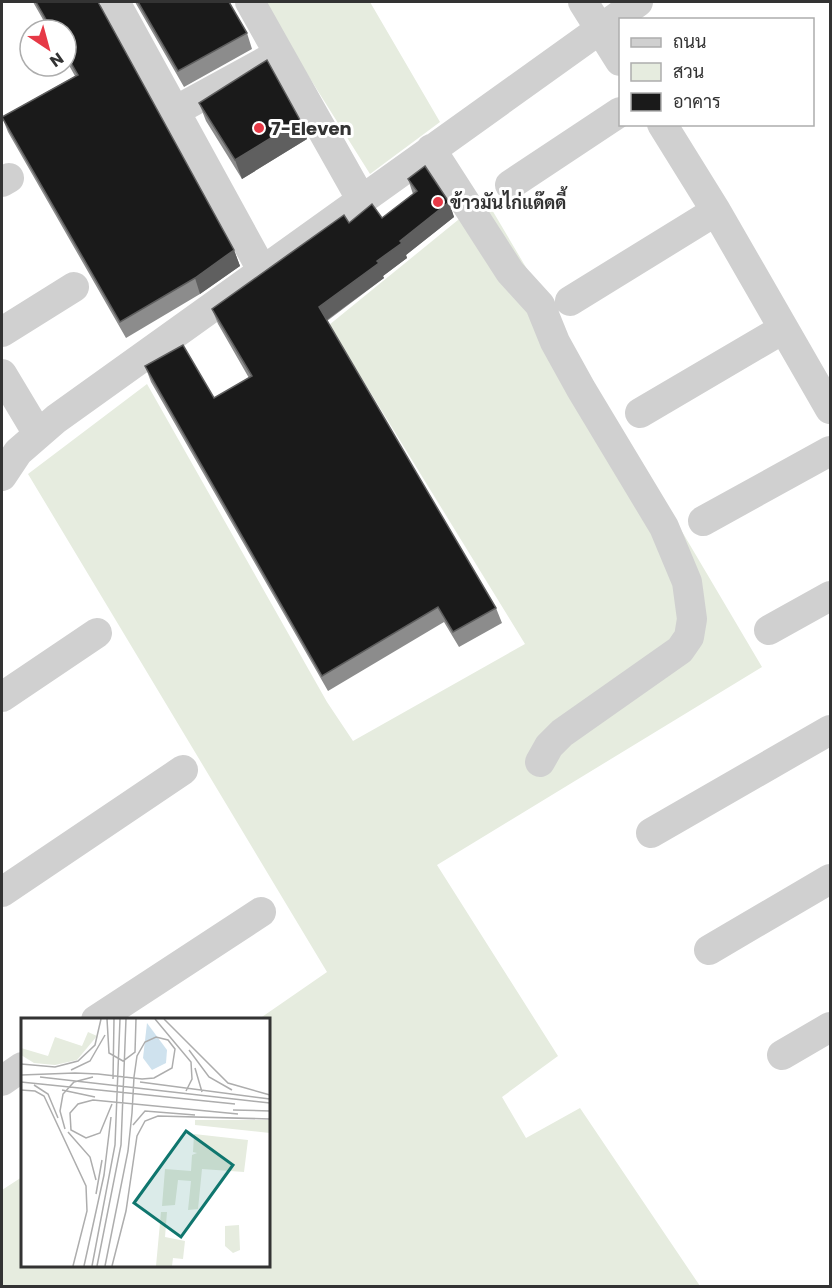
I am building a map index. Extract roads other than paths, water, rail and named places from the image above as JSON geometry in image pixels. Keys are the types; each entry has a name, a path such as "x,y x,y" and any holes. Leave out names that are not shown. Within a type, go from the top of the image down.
{"street":[{"path":"115,2 262,270"},
{"path":"250,2 361,199"},
{"path":"583,2 619,58"},
{"path":"2,476 18,452 38,434 262,270 638,2"},
{"path":"175,111 279,54"},
{"path":"510,185 619,112"},
{"path":"663,126 716,211 831,409"},
{"path":"431,149 510,272 540,305 555,342 581,389 664,527 687,582 692,620 689,637 680,650 571,727 549,747 540,762"},
{"path":"570,301 716,211"},
{"path":"2,332 74,286"},
{"path":"640,413 783,329"},
{"path":"2,374 38,434"},
{"path":"702,521 831,451"},
{"path":"770,630 831,596"},
{"path":"2,697 97,633"},
{"path":"651,833 831,730"},
{"path":"2,892 183,770"},
{"path":"709,950 831,879"},
{"path":"99,1018 261,912"},
{"path":"782,1055 831,1027"},
{"path":"2,1081 21,1068"}],"place":[{"name":"7-Eleven","path":"259,128"},
{"name":"ข้าวมันไก่แด๊ดดี้","path":"438,202"}]}
